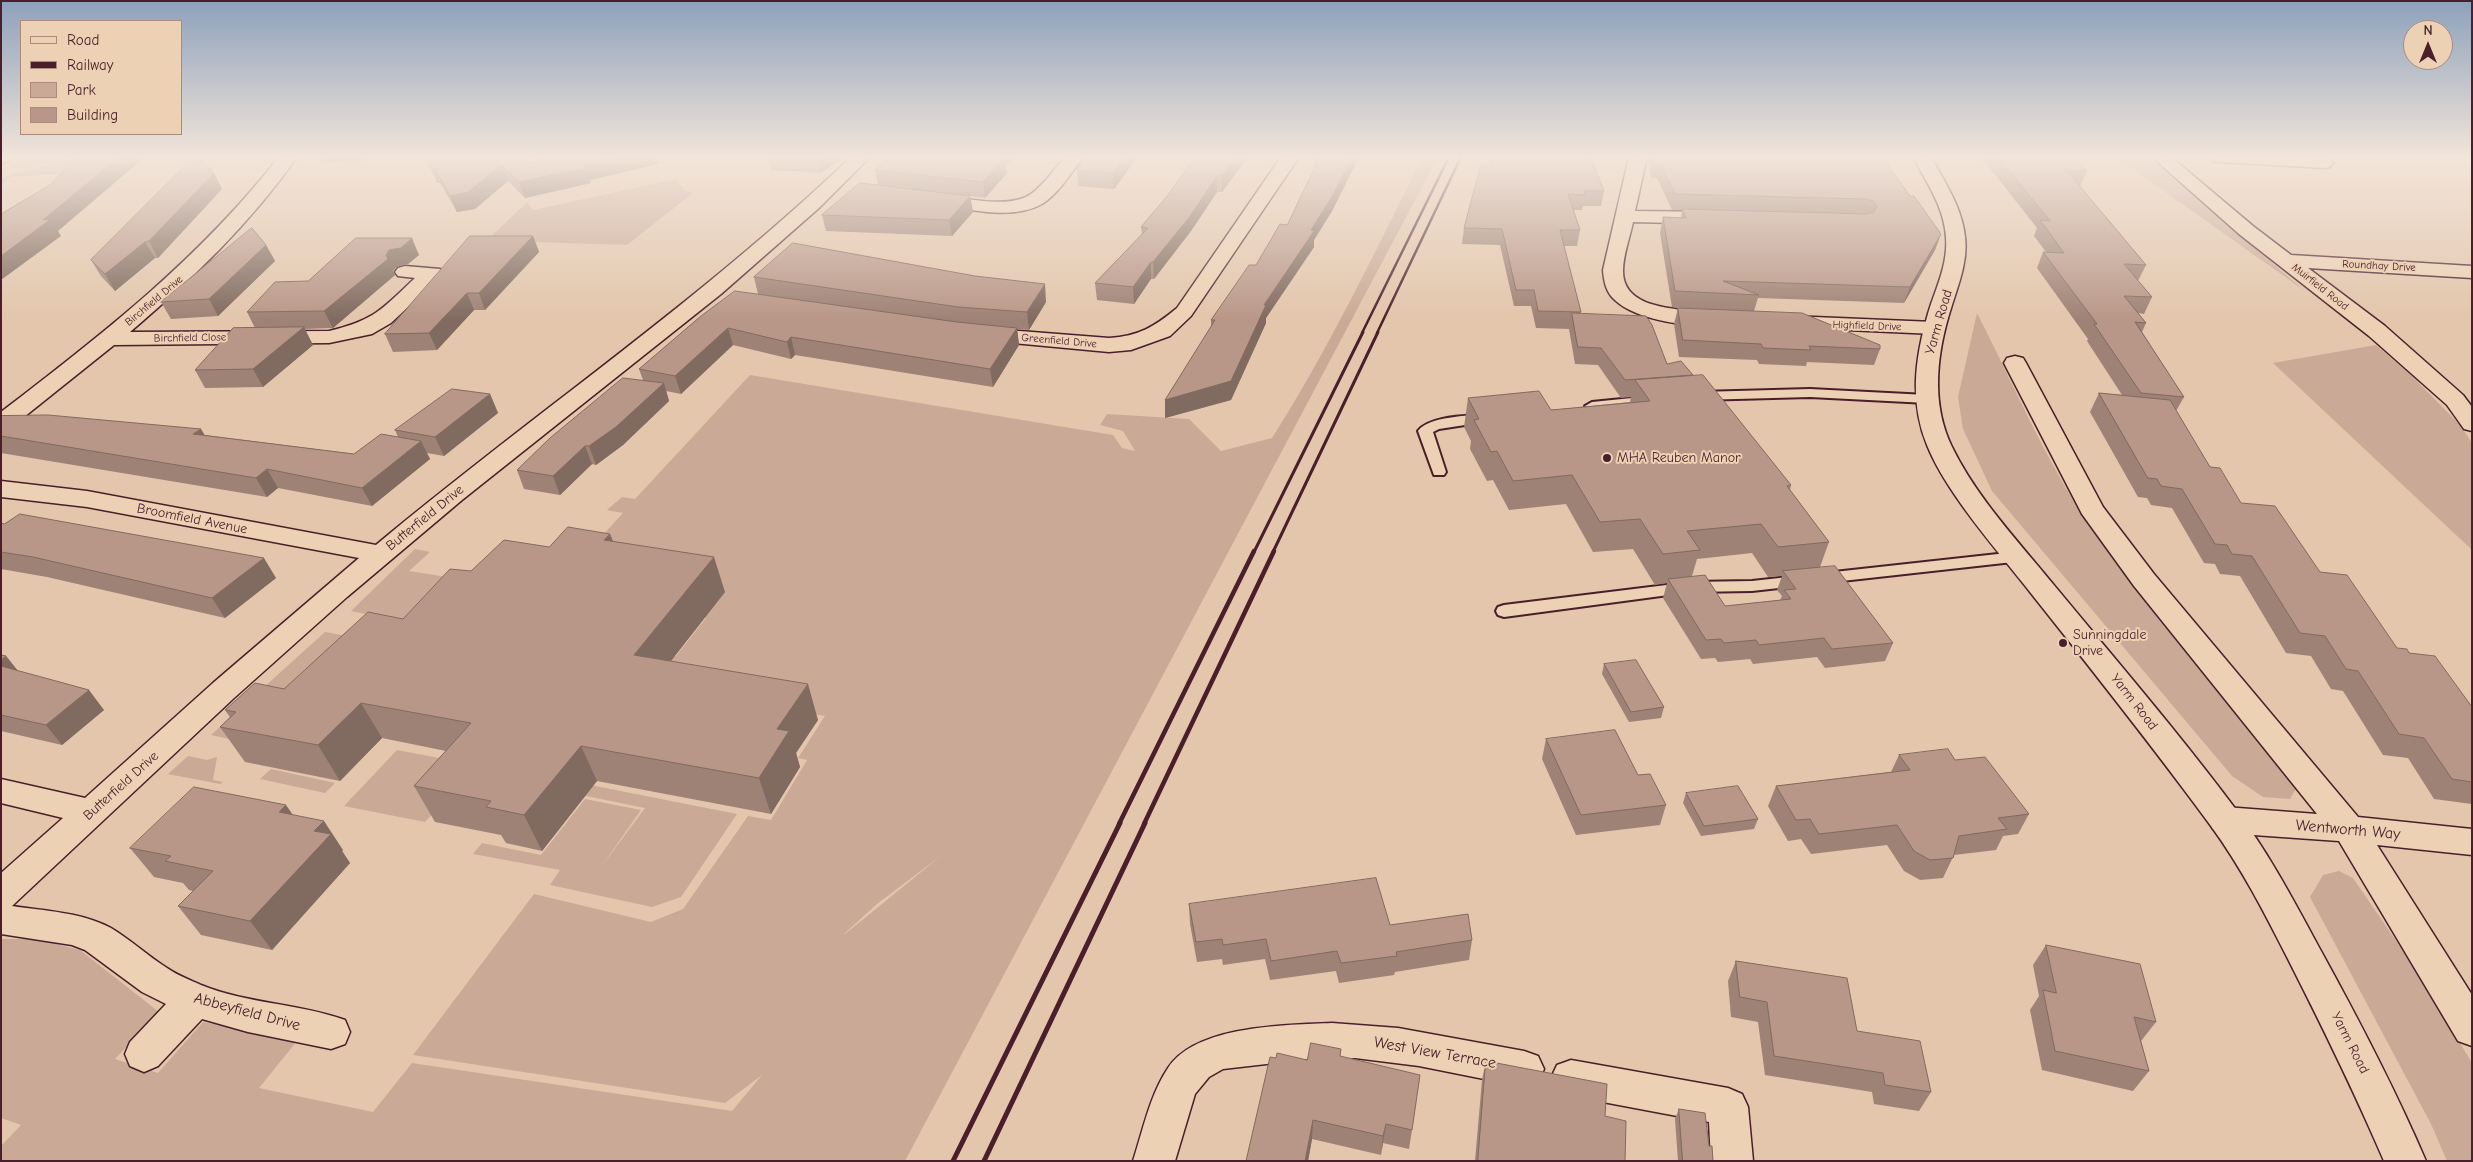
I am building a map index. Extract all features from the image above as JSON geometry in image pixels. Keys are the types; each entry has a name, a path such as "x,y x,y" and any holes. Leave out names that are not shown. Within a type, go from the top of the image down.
{"street":[{"name":"Birchfield Drive","path":"1,424 12,407 108,339 169,288 206,254 243,211"},
{"name":"Butterfield Drive","path":"1,895 314,611 381,554 468,483 722,297 816,211"},
{"name":"Greenfield Drive","path":"960,332 1110,345 1131,343 1162,331 1184,312 1253,211"},
{"path":"1627,211 1611,281 1615,290 1623,299 1650,311 1676,316 1730,320"},
{"name":"Yarm Road","path":"1951,211 1956,238 1954,267 1934,328 1926,371 1926,400 1934,432 1946,458 1959,481 2016,557 2126,692 2224,820 2261,873 2354,1048 2405,1161"},
{"name":"Muirfield Road","path":"2224,211 2463,401 2472,424"},
{"path":"1626,216 1731,219"},
{"name":"Roundhay Drive","path":"2287,261 2472,272"},
{"name":"Birchfield Close","path":"108,339 329,337 364,329 384,319 433,273 405,272"},
{"name":"Highfield Drive","path":"1768,321 1934,328"},
{"path":"2015,363 2060,453 2094,513 2134,567 2349,830 2472,1029"},
{"name":"Broomfield Avenue","path":"1,489 87,499 381,554"},
{"path":"1,791 91,812"},
{"name":"Wentworth Way","path":"2224,820 2472,842"},
{"name":"Abbeyfield Drive","path":"1,919 75,930 98,939 155,981 195,1000 248,1015 331,1032"},
{"path":"144,1054 195,1000"},
{"name":"West View Terrace","path":"1154,1161 1181,1081 1198,1063 1210,1055 1224,1050 1327,1041 1354,1041 1432,1051 1728,1108 1732,1161"}],"lane":[{"path":"1687,397 1810,393 1926,400"},
{"path":"1579,408 1668,398"},
{"path":"1439,472 1425,434 1429,427 1501,417"},
{"path":"1504,611 1690,587 1752,586 2016,557"}],"green space":[{"path":"517,211 670,211 627,245 503,241 481,246"},
{"path":"1396,211 1409,211 905,1161 1,1161 1,1146 21,1125 1,1118 1,939 36,939 80,950 159,1012 115,1059 158,1073 203,1022 297,1041 259,1088 373,1112 412,1063 732,1111 762,1075 725,1103 413,1055 534,894 651,922 683,909 748,816 771,820 807,760 798,758 825,716 751,703 748,707 657,653 676,656 706,618 686,615 579,561 623,513 607,510 622,497 635,499 750,375 1113,435 1122,448 1135,451 1123,431 1100,425 1107,414 1189,419 1221,451 1272,438 1313,370","holes":["942,855 845,934 877,904"]},
{"path":"2192,211 2212,211 2305,291"},
{"path":"1977,313 2057,473 2088,523 2163,624 2297,787 2290,799 2263,797 2232,776 1992,491 1963,429 1958,397"},
{"path":"2376,345 2412,376 2460,425 2472,443 2472,550 2273,363"},
{"path":"415,549 430,552 409,571 498,585 440,629 351,611"},
{"path":"325,632 359,638 229,739 211,735"},
{"path":"397,750 471,764 468,774 425,822 344,806"},
{"path":"188,756 207,760 217,757 213,780 223,782 220,784 168,774"},
{"path":"271,769 335,783 325,793 260,779"},
{"path":"585,784 737,814 681,897 652,907 550,885 560,870 473,854 482,843 541,855 585,799 641,810 601,867 645,808 576,794"},
{"path":"2339,871 2353,878 2416,970 2472,1063 2472,1161 2447,1161 2431,1124 2310,897 2323,875"}],"building":[{"path":"6,211 54,211 43,220 51,219 1,256 1,214"},
{"path":"140,211 177,211 149,241 145,242 105,274 91,260"},
{"path":"826,211 957,211 949,220 822,215"},
{"path":"1154,211 1194,211 1153,262 1151,262 1133,287 1095,283 1148,228 1141,227"},
{"path":"1294,211 1323,211 1311,230 1314,231 1264,305 1266,305 1231,381 1165,400 1215,320 1211,320 1249,265 1256,265 1280,224 1287,225"},
{"path":"1468,211 1574,211 1580,230 1560,230 1581,312 1538,311 1534,290 1516,290 1502,229 1464,228"},
{"path":"1683,211 1866,214 1874,212 1925,211 1941,234 1910,287 1723,281 1759,295 1675,291 1663,217 1686,218"},
{"path":"2042,211 2101,211 2146,265 2124,264 2152,297 2124,296 2146,323 2135,322 2184,397 2141,393 2094,324 2097,324 2043,252 2064,253 2040,220 2050,221"},
{"path":"252,228 266,245 209,299 161,302"},
{"path":"470,236 533,236 479,293 467,293 429,333 385,334"},
{"path":"356,238 412,238 401,248 389,250 386,255 388,259 324,311 247,312 275,282 308,281"},
{"path":"793,243 975,276 1045,284 1027,312 958,307 754,277"},
{"path":"735,291 957,322 1017,328 990,369 791,337 787,342 728,328 675,376 639,369 701,316"},
{"path":"1678,308 1802,313 1880,345 1880,349 1809,346 1811,350 1763,348 1761,344 1683,340"},
{"path":"1572,313 1646,316 1652,325 1667,364 1681,361 1693,375 1625,380 1601,348 1578,347"},
{"path":"304,327 253,369 195,370 233,328"},
{"path":"1703,375 1791,485 1787,486 1829,542 1778,547 1761,524 1687,531 1700,550 1663,554 1640,519 1600,522 1572,475 1513,481 1497,451 1491,452 1474,420 1479,419 1468,398 1539,391 1551,410 1650,401 1635,380"},
{"path":"623,378 664,383 616,427 589,446 585,446 553,476 517,470 550,438"},
{"path":"452,389 490,394 435,437 395,430"},
{"path":"2099,393 2170,400 2210,467 2220,468 2241,503 2275,506 2320,572 2347,575 2397,648 2407,649 2409,653 2435,656 2472,707 2472,782 2452,779 2424,738 2399,734 2358,671 2346,669 2325,636 2300,633 2252,556 2232,554 2227,545 2215,544 2182,489 2161,486 2157,479 2148,478"},
{"path":"48,415 201,429 193,434 354,454 381,434 421,441 362,488 267,469 256,478 1,436 1,416"},
{"path":"20,514 264,558 212,598 33,557 1,552 1,523 4,524"},
{"path":"568,527 610,534 604,540 714,557 634,655 808,684 777,729 789,731 759,778 581,746 524,815 486,807 491,801 414,786 471,723 361,703 318,745 220,727 236,712 225,710 255,683 284,689 368,612 403,619 450,569 471,571 504,540 549,547"},
{"path":"1835,566 1893,643 1832,649 1824,638 1759,645 1756,640 1724,643 1721,639 1706,640 1668,579 1705,575 1725,606 1791,599 1784,590 1796,589 1783,571"},
{"path":"1636,660 1664,707 1631,712 1604,664"},
{"path":"1,666 89,690 46,725 1,715"},
{"path":"1615,730 1638,775 1650,774 1666,805 1581,815 1546,739"},
{"path":"1948,749 1955,760 1985,757 2029,814 1998,818 2007,829 1959,836 1953,858 1930,860 1914,851 1897,825 1819,834 1810,819 1796,820 1776,786 1910,770 1899,755"},
{"path":"1738,786 1758,819 1704,826 1686,793"},
{"path":"194,787 286,805 279,812 324,821 314,831 331,834 250,921 178,906 213,871 165,861 171,856 130,848"},
{"path":"1376,878 1390,925 1468,914 1472,940 1396,952 1397,956 1341,963 1337,951 1271,961 1266,939 1223,945 1222,939 1196,942 1189,904"},
{"path":"2046,945 2140,964 2156,1022 2134,1017 2149,1071 2055,1051 2043,990 2056,993"},
{"path":"1736,961 1847,978 1857,1031 1920,1041 1931,1092 1885,1085 1883,1073 1774,1056 1767,1002 1740,997"},
{"path":"1311,1043 1341,1049 1340,1056 1420,1075 1412,1130 1386,1124 1383,1136 1313,1120 1305,1161 1246,1161 1270,1057 1276,1058 1277,1053 1307,1060"},
{"path":"1486,1061 1607,1084 1605,1116 1626,1121 1625,1161 1478,1161"},
{"path":"1679,1109 1705,1113 1713,1161 1683,1161"}],"railway":[{"path":"1362,333 1422,211"},
{"path":"1377,333 1435,211"},
{"path":"1254,552 1363,332"},
{"path":"1273,552 1378,332"},
{"path":"1119,824 1254,551"},
{"path":"1144,824 1274,551"},
{"path":"953,1161 1120,823"},
{"path":"984,1161 1145,823"}],"place":[{"name":"MHA Reuben Manor","path":"1607,458"},
{"name":"Sunningdale Drive","path":"2063,643"}]}
